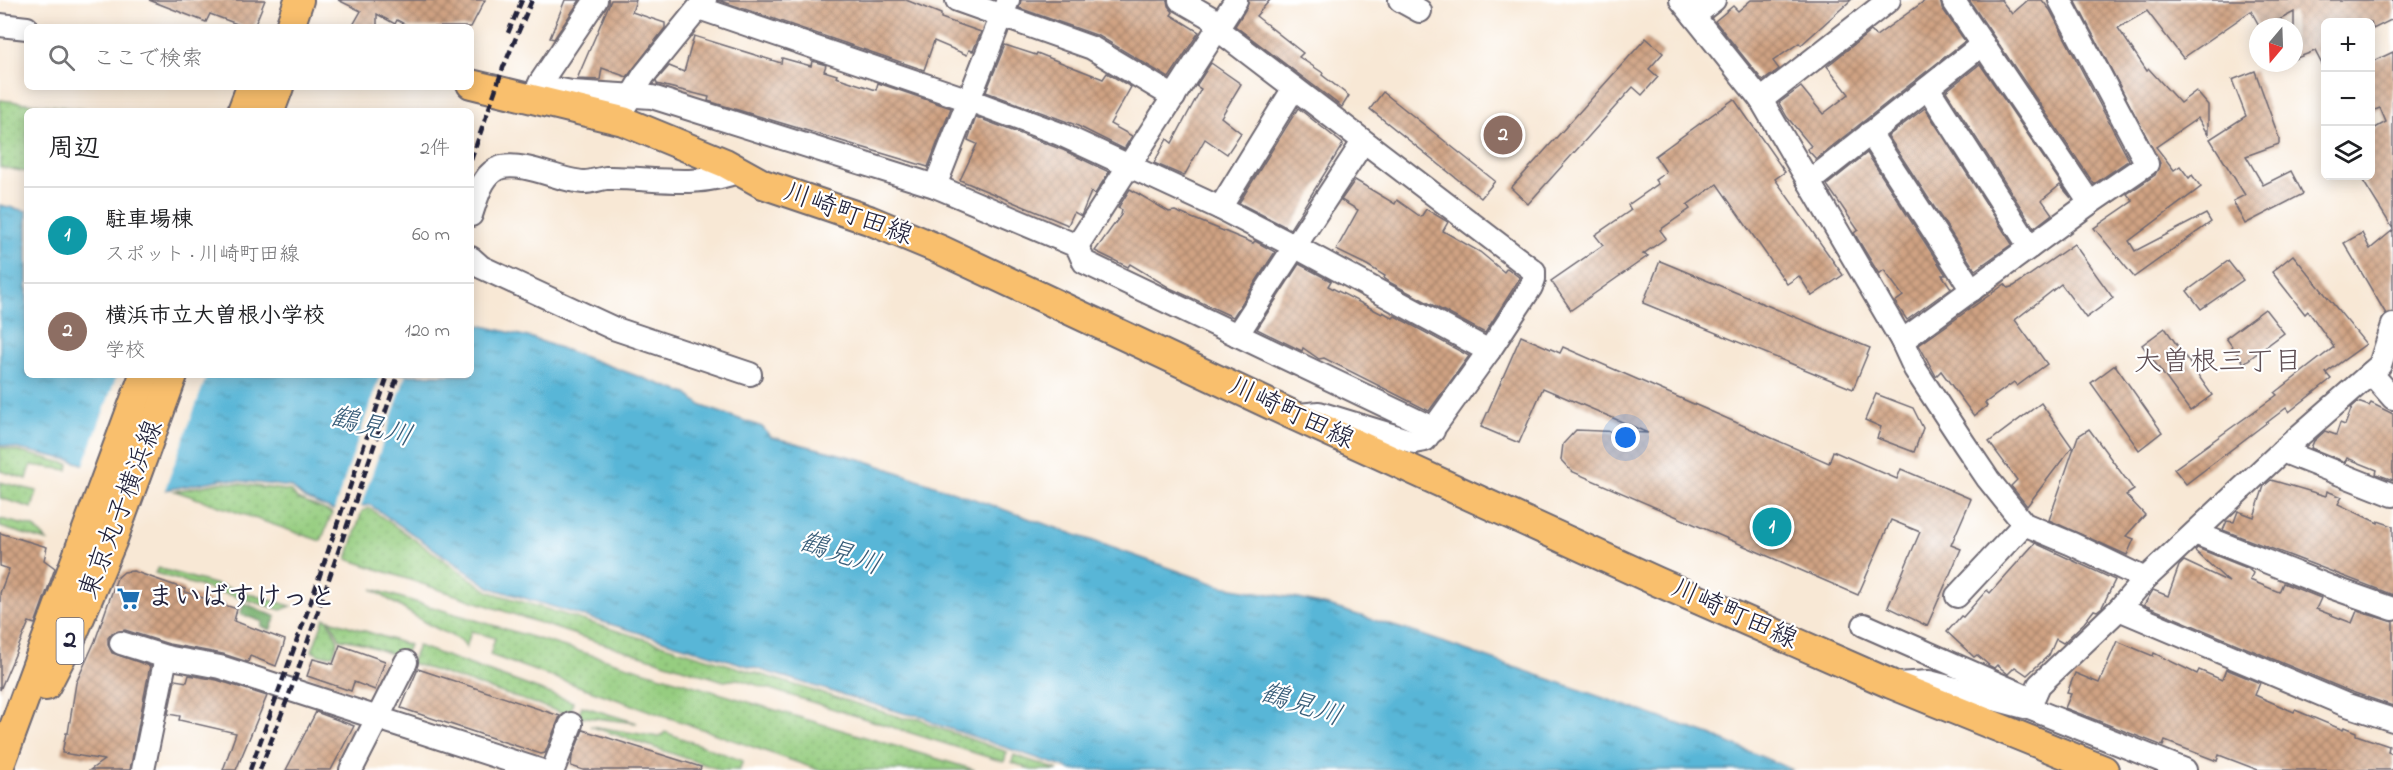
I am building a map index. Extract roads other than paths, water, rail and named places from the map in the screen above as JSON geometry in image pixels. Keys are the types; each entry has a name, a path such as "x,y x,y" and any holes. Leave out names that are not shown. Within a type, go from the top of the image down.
{"main road":[{"path":"291,24 299,0"},
{"name":"川崎町田線","path":"474,84 536,93 615,119 708,156 763,184 869,220 941,250 1295,416 1593,552 1891,684 2104,770"},
{"path":"243,108 250,90"},
{"path":"271,108 278,90"},
{"name":"東京丸子横浜線","path":"0,765 143,378"},
{"name":"東京丸子横浜線","path":"12,735 50,681 73,634 113,539 172,378"}],"street":[{"path":"536,93 596,0"},
{"path":"957,0 1005,8 1092,48 1174,97"},
{"path":"1180,0 1213,19 1217,29 1534,271 1531,287 1489,351 1425,440 1414,442 1319,413 1308,412 1295,416"},
{"path":"1077,246 1236,0"},
{"path":"1714,0 1688,8 1761,100 1902,341 1915,369 1988,479 2024,524 2145,579"},
{"path":"1761,100 1889,0"},
{"path":"1953,0 2090,203"},
{"path":"1902,341 2147,164 2060,0"},
{"path":"615,119 644,75 702,4 1060,134 1220,208 1489,351"},
{"path":"935,186 1005,8"},
{"path":"0,25 24,28"},
{"path":"1809,182 1983,44"},
{"path":"1220,208 1294,88"},
{"path":"1928,88 2030,247"},
{"path":"536,93 572,92 652,96 935,186 1077,246 1084,262 1424,424 1433,431"},
{"path":"1870,133 1972,290"},
{"path":"1238,334 1363,142"},
{"path":"474,207 485,179 501,167 515,167 584,182 606,178 704,180 726,177 739,171"},
{"path":"474,261 481,267 613,328 750,374"},
{"path":"2030,704 2038,685 2119,609 2145,579 2282,451 2380,365 2393,325"},
{"path":"2371,373 2393,398"},
{"path":"2282,451 2393,495"},
{"path":"1957,596 2024,524"},
{"path":"2195,533 2328,586 2393,609"},
{"path":"2119,609 2344,704 2393,720"},
{"path":"1864,625 2030,704 2185,770"},
{"path":"121,643 166,657 220,667 378,716 539,770"},
{"path":"143,770 166,657"},
{"path":"351,770 406,662"},
{"path":"1891,684 1929,682 2030,704"},
{"path":"553,770 571,724"}],"water":[{"name":"鶴見川","path":"0,205 24,210 24,378 474,378 474,324 532,338 687,394 702,406 762,427 771,437 863,460 1221,586 1332,607 1419,634 1710,735 1793,770 1072,770 933,723 923,716 906,714 491,588 370,505 332,510 304,498 291,487 224,479 165,490 70,460 0,445"}],"railway":[{"path":"508,33 522,0"},
{"path":"474,151 503,68 532,0"},
{"path":"250,770 308,610 387,378"},
{"path":"260,770 295,679 397,378"}],"place":[{"name":"横浜市立大曽根小学校","path":"1503,135"},
{"name":"駐車場棟","path":"1772,527"},
{"name":"まいばすけっと","path":"129,598"}],"district":[{"name":"大曽根三丁目","path":"2218,363"}]}
